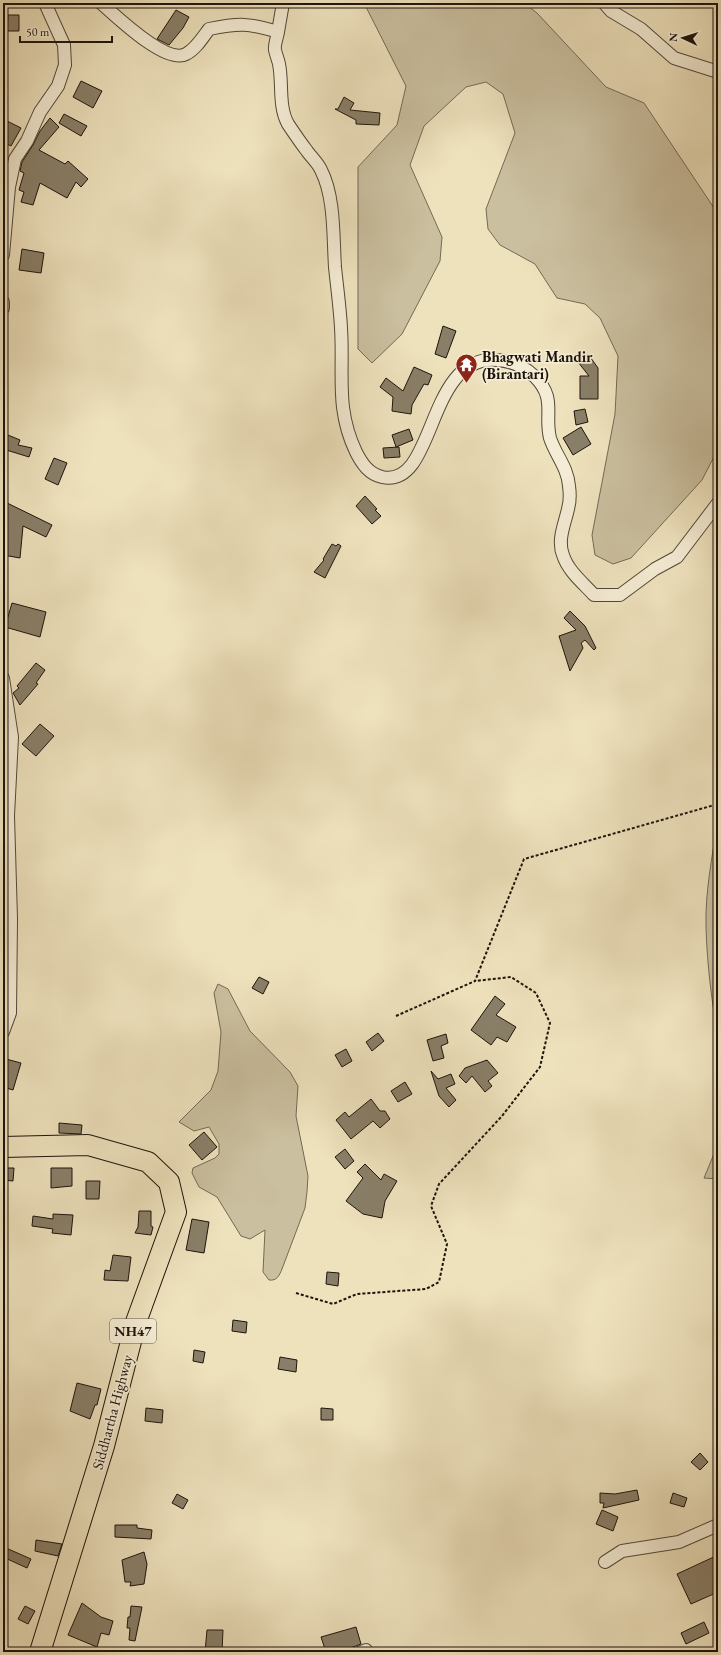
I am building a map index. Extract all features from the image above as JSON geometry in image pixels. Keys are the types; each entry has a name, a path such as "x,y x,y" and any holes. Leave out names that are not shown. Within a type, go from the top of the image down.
{"highway":[{"name":"Siddhartha Highway","path":"3,1147 88,1145 148,1162 170,1182 176,1212 136,1322 104,1446 40,1652"}],"street":[{"path":"3,255 9,187 16,159 27,141 40,112 58,86 65,65 64,45 45,3"},
{"path":"101,3 160,50 176,56 186,55 197,45 209,29 236,23 258,26 278,32"},
{"path":"283,3 274,48 279,63 281,93 286,120 302,145 321,170 330,201 341,330 340,384 343,415 351,440 359,458 370,472 380,477 392,478 403,474 416,458 427,439 446,390 458,375 472,364 485,359 500,360 517,364 534,376 544,389 550,406 550,436 570,483 569,506 561,535 562,554 571,570 594,595 620,595 655,569 678,557 718,503"},
{"path":"604,3 611,12 641,29 674,58 718,71"},
{"path":"3,302 3,307"},
{"path":"3,678 5,701 12,737 8,816 11,919 10,1013 3,1032"},
{"path":"605,1562 622,1551 679,1542 718,1526"}],"path":[{"path":"475,981 524,860 718,804"},
{"path":"296,1293 333,1304 357,1294 426,1289 439,1282 448,1244 431,1206 439,1184 502,1116 540,1067 550,1023 536,993 511,977 475,981 396,1016"}],"shaded area":[{"path":"364,3 524,3 537,13 606,87 644,103 718,214 718,449 702,480 631,558 613,564 595,555 592,535 615,414 618,356 600,318 585,304 557,298 535,264 500,245 488,229 486,209 515,133 503,94 486,82 466,87 424,126 410,165 442,237 440,261 402,334 372,363 358,349 358,167 397,125 406,86"},
{"path":"717,825 718,1039 707,955 706,927 708,888"},
{"path":"218,984 228,989 250,1031 290,1072 298,1086 296,1116 308,1176 307,1192 305,1208 279,1276 274,1280 269,1280 263,1272 265,1230 250,1239 241,1236 217,1197 199,1187 192,1173 193,1168 215,1158 219,1154 219,1144 209,1127 194,1131 179,1122 211,1090 218,1071 221,1032 214,993"},
{"path":"718,1144 718,1179 704,1178"}],"building":[{"path":"176,10 189,17 183,28 169,45 157,39"},
{"path":"8,15 19,15 19,31 7,31"},
{"path":"81,81 102,91 93,108 73,97"},
{"path":"344,97 354,103 350,110 380,113 379,125 356,124 356,120 335,109 338,109"},
{"path":"64,114 87,126 81,136 59,123"},
{"path":"50,118 59,127 39,150 65,164 68,161 88,179 81,187 76,182 67,198 40,183 33,205 21,202 24,192 19,190 24,173 20,171 22,162 40,131"},
{"path":"3,119 21,128 11,146 3,142"},
{"path":"22,249 44,253 41,273 19,270"},
{"path":"443,326 456,331 446,358 435,354"},
{"path":"588,354 598,368 598,399 580,399 580,376 589,376 578,362"},
{"path":"414,367 432,375 428,385 424,384 412,405 411,414 392,411 393,397 380,387 386,378 403,391"},
{"path":"585,409 588,422 576,425 574,411"},
{"path":"581,427 591,444 573,455 563,438"},
{"path":"409,429 413,440 396,447 392,435"},
{"path":"3,433 20,440 18,445 32,448 29,457 3,449"},
{"path":"399,447 400,457 384,458 383,448"},
{"path":"54,458 67,463 58,485 45,479"},
{"path":"365,496 377,509 375,510 381,516 372,524 356,506"},
{"path":"3,501 52,525 46,537 23,526 20,558 3,555"},
{"path":"332,544 336,546 338,544 341,546 325,578 314,572 324,560 323,559"},
{"path":"12,603 46,612 40,637 5,627"},
{"path":"570,611 585,626 596,648 594,650 585,640 581,643 583,648 570,671 559,636 576,630 564,618"},
{"path":"36,663 45,670 36,683 38,684 20,705 13,693 19,688 17,686"},
{"path":"40,724 54,736 36,756 22,744"},
{"path":"259,977 269,982 263,994 252,988"},
{"path":"495,996 505,1004 496,1015 516,1027 507,1042 497,1037 491,1045 471,1030"},
{"path":"378,1033 384,1041 372,1051 366,1042"},
{"path":"446,1034 448,1043 441,1046 444,1058 433,1061 427,1040"},
{"path":"346,1049 352,1061 342,1067 335,1055"},
{"path":"6,1059 21,1063 13,1090 3,1087 3,1069"},
{"path":"487,1060 498,1073 488,1081 492,1086 485,1092 472,1076 466,1083 459,1076 465,1068"},
{"path":"431,1071 438,1079 451,1074 455,1084 446,1088 456,1100 449,1107 439,1096"},
{"path":"405,1082 412,1094 398,1102 391,1091"},
{"path":"371,1099 380,1111 385,1111 390,1119 380,1128 373,1121 351,1139 336,1120 345,1112 349,1117"},
{"path":"59,1123 82,1125 81,1134 59,1133"},
{"path":"204,1132 217,1147 202,1160 189,1145"},
{"path":"345,1149 354,1161 345,1169 335,1157"},
{"path":"365,1164 381,1180 384,1174 397,1181 385,1201 382,1218 363,1214 346,1201 363,1178 357,1172"},
{"path":"3,1168 14,1168 13,1181 3,1180"},
{"path":"51,1168 72,1168 72,1186 51,1188"},
{"path":"86,1181 100,1181 99,1199 86,1199"},
{"path":"139,1211 151,1211 151,1226 153,1227 151,1235 135,1233 138,1227"},
{"path":"53,1214 73,1215 71,1235 52,1233 53,1229 32,1226 33,1216 53,1219"},
{"path":"192,1219 209,1222 204,1253 186,1250"},
{"path":"113,1255 131,1257 128,1281 104,1280 105,1270 110,1271"},
{"path":"327,1272 339,1273 338,1286 326,1284"},
{"path":"233,1320 247,1322 246,1333 232,1331"},
{"path":"194,1350 205,1352 203,1363 193,1361"},
{"path":"280,1357 297,1360 296,1372 278,1369"},
{"path":"77,1383 101,1389 97,1405 95,1405 90,1419 70,1411"},
{"path":"146,1408 163,1410 162,1423 145,1421"},
{"path":"321,1408 333,1409 333,1420 321,1420"},
{"path":"700,1453 708,1462 700,1470 691,1462"},
{"path":"637,1490 639,1500 603,1508 604,1503 600,1503 600,1493 615,1494"},
{"path":"673,1493 687,1498 684,1507 670,1503"},
{"path":"177,1494 188,1500 183,1509 172,1503"},
{"path":"602,1510 618,1517 613,1531 596,1524"},
{"path":"115,1525 137,1525 137,1528 152,1530 151,1539 115,1537"},
{"path":"36,1540 62,1544 58,1556 35,1551"},
{"path":"6,1548 31,1559 27,1568 3,1557"},
{"path":"144,1552 147,1564 144,1584 130,1586 131,1582 125,1582 122,1560"},
{"path":"718,1555 718,1592 691,1604 677,1574"},
{"path":"82,1603 101,1617 113,1621 109,1635 101,1633 97,1647 68,1635"},
{"path":"25,1606 35,1611 28,1624 18,1619"},
{"path":"131,1606 142,1607 135,1641 129,1640 130,1628 127,1628"},
{"path":"704,1622 709,1633 686,1644 681,1633"},
{"path":"356,1627 361,1644 340,1652 326,1652 321,1637"},
{"path":"207,1630 223,1630 222,1652 205,1652"}],"place":[{"name":"Bhagwati Mandir (Birantari)","path":"467,384"}]}
